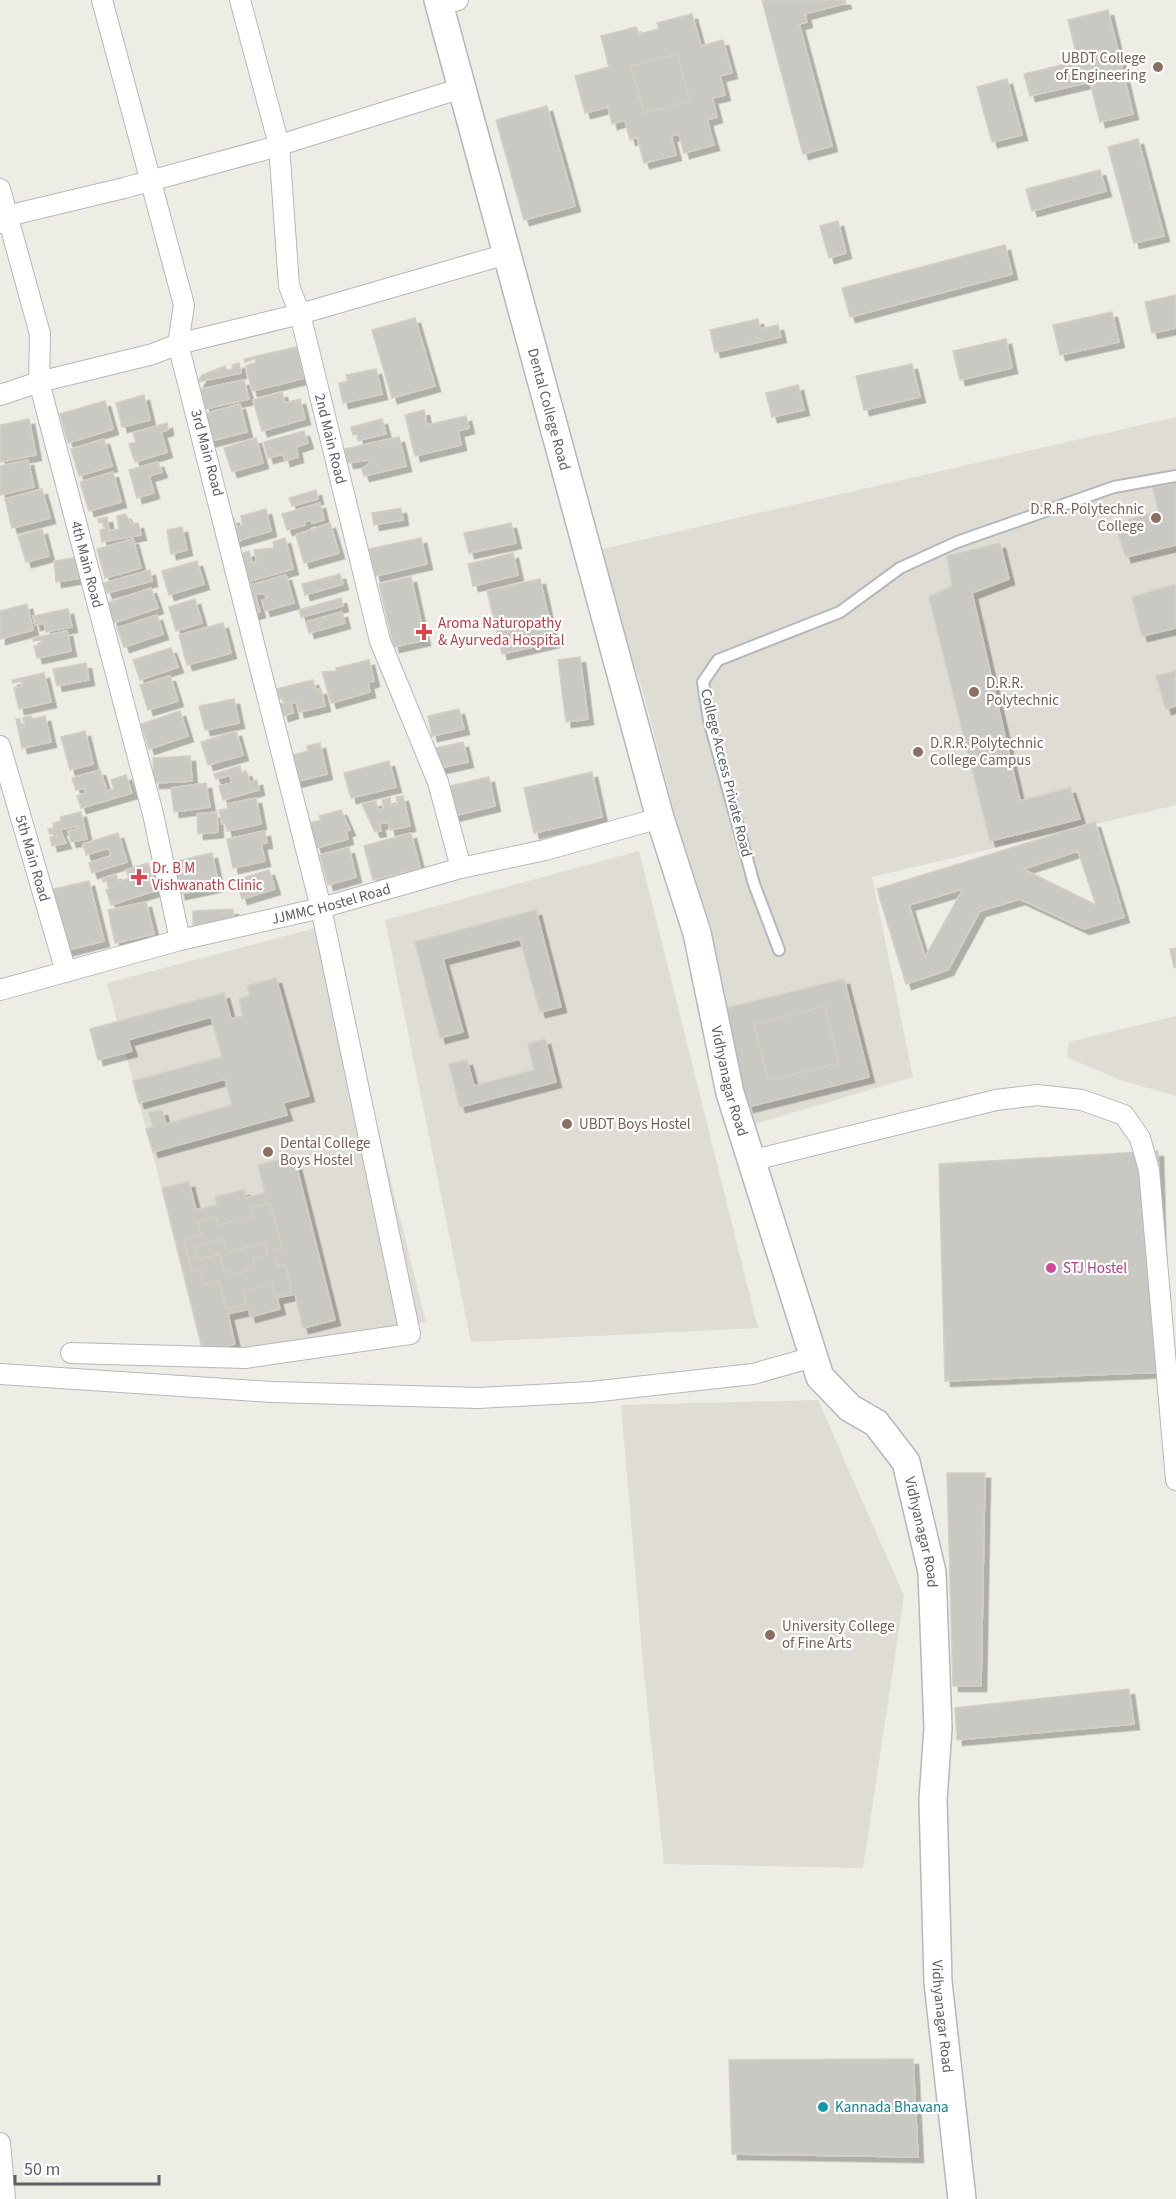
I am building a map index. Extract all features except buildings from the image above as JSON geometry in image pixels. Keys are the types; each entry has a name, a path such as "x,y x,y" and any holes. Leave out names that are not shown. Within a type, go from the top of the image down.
{"street":[{"name":"3rd Main Road","path":"71,1353 245,1358 410,1334 321,908 178,344 184,305 102,0"},
{"name":"2nd Main Road","path":"240,0 279,145 289,286 300,314 380,641 438,782 461,868"},
{"name":"Dental College Road","path":"445,2 462,88 660,818"},
{"path":"4,220 279,145 462,88"},
{"name":"4th Main Road","path":"0,189 4,220 40,334 39,382 153,814 180,940"},
{"path":"0,395 39,382 153,354 178,344 300,314 507,254"},
{"name":"5th Main Road","path":"0,746 66,972"},
{"name":"JJMMC Hostel Road","path":"0,990 180,940 321,908 461,868 545,850 660,818"},
{"name":"Vidhyanagar Road","path":"660,818 697,933 730,1093 820,1377 850,1408 876,1423 906,1462 932,1572 938,1728 933,1800 938,1982 962,2199"},
{"path":"750,1161 984,1103 1027,1096 1082,1100 1124,1115 1140,1138 1149,1170 1176,1480"},
{"path":"0,1374 272,1392 478,1398 591,1392 753,1374 813,1357"},
{"path":"0,2143 5,2199"}],"lane":[{"name":"College Access Private Road","path":"779,951 754,884 709,720 703,682 718,660 840,612 900,568 957,542 1114,487 1176,476"}],"shaded area":[{"name":"D.R.R. Polytechnic College Campus","path":"1176,417 1176,805 872,877 913,1077 755,1124 645,699 598,550"},
{"name":"UBDT Boys Hostel","path":"639,851 758,1328 471,1342 385,920"},
{"name":"Dental College Boys Hostel","path":"327,925 426,1322 210,1369 107,983"},
{"path":"1176,1016 1176,1096 1120,1080 1067,1057 1069,1042"},
{"name":"University College of Fine Arts","path":"818,1400 904,1596 863,1868 664,1864 644,1674 621,1405"}],"place":[{"name":"UBDT College of Engineering","path":"1158,67"},
{"name":"D.R.R. Polytechnic College","path":"1156,518"},
{"name":"Aroma Naturopathy & Ayurveda Hospital","path":"424,632"},
{"name":"D.R.R. Polytechnic","path":"974,692"},
{"name":"D.R.R. Polytechnic College Campus","path":"918,752"},
{"name":"Dr. B M Vishwanath Clinic","path":"139,877"},
{"name":"UBDT Boys Hostel","path":"567,1124"},
{"name":"Dental College Boys Hostel","path":"268,1152"},
{"name":"STJ Hostel","path":"1051,1268"},
{"name":"University College of Fine Arts","path":"770,1635"},
{"name":"Kannada Bhavana","path":"823,2107"}]}
